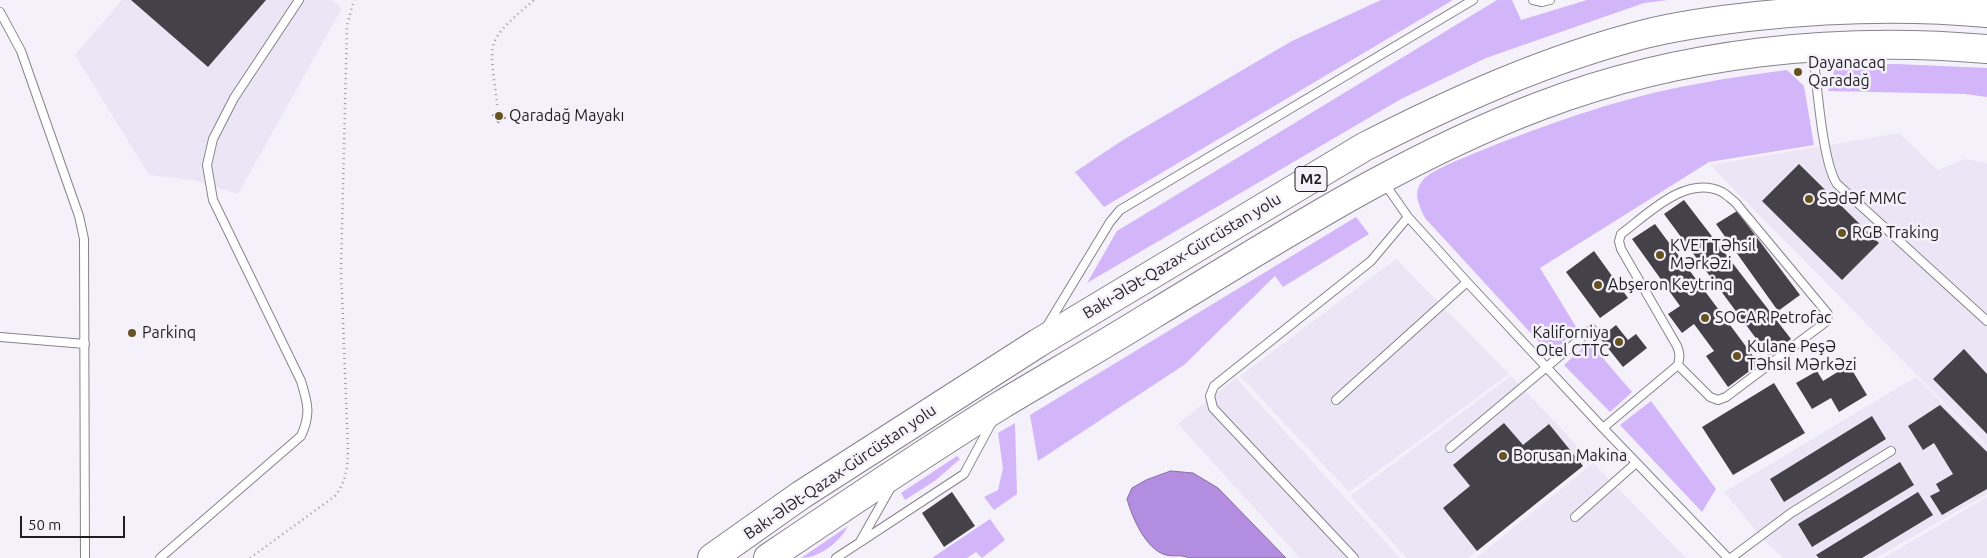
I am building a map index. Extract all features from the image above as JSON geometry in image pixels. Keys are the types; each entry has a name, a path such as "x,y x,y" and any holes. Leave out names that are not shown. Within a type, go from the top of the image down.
{"highway":[{"name":"Bakı-Ələt-Qazax-Gürcüstan yolu","path":"712,558 810,490 1038,343 1364,147 1464,99 1528,72 1590,50 1646,34 1699,23 1805,11 1958,10 1979,8"},
{"name":"Bakı-Ələt-Qazax-Gürcüstan yolu","path":"768,558 902,468 1000,406 1382,179 1433,153 1540,106 1604,85 1704,60 1769,51 1812,47 1889,45 1987,49"}],"lane":[{"path":"160,558 301,436 308,422 307,401 301,381 213,200 207,165 213,139 234,98 299,0"},
{"path":"1038,343 1086,260 1110,222 1120,210 1473,0"},
{"path":"1534,0 1542,2 1550,0"},
{"path":"1979,8 1987,7"},
{"path":"0,12 21,51 79,216 84,239 86,259 85,558"},
{"path":"1812,47 1825,146 1833,178 1837,184 1987,321"},
{"path":"1382,179 1408,217 1467,282 1636,463 1730,558 1791,513 1891,450"},
{"path":"1603,428 1678,364 1680,352 1626,260 1619,240 1621,234 1676,193 1687,189 1705,188 1722,192 1735,202 1828,314 1827,321 1726,397 1718,400 1710,397 1678,364"},
{"path":"1354,558 1213,408 1210,396 1214,386 1371,261 1408,217"},
{"path":"1336,400 1467,282"},
{"path":"1450,448 1548,368 1592,329"},
{"path":"0,337 85,344"},
{"path":"836,558 964,474 1000,406"},
{"path":"1575,517 1636,463"},
{"path":"860,542 902,468"}],"path":[{"path":"250,558 336,496 344,484 348,450 341,270 347,25 354,0"},
{"path":"497,105 492,50 494,41 500,32 534,0"}],"shaded area":[{"path":"122,0 331,0 342,8 238,194 193,180 149,175 75,55"},
{"path":"1381,0 1453,0 1104,207 1075,172 1123,140 1292,41"},
{"path":"1497,0 1512,0 1521,20 1587,0 1668,0 1644,3 1486,58 1401,99 1087,283 1117,231"},
{"path":"1897,64 1987,68 1987,97 1965,94 1828,91 1836,65"},
{"path":"1787,70 1804,86 1814,145 1709,162 1540,268 1578,330 1550,354 1425,218 1419,204 1417,194 1420,185 1433,172 1467,156 1533,131 1587,112 1669,89"},
{"path":"1899,133 1938,170 1964,159 1987,163 1987,446 1710,165"},
{"path":"1356,217 1369,234 1283,287 1275,276 1184,365 1038,461 1030,415"},
{"path":"1396,259 1509,374 1349,492 1240,376"},
{"path":"1589,342 1632,392 1610,412 1564,365"},
{"path":"1511,376 1590,459 1468,558 1407,558 1350,496"},
{"path":"1916,377 1987,448 1987,494 1876,558 1783,558 1761,537 1724,492"},
{"path":"1236,378 1400,558 1300,558 1178,424"},
{"path":"1651,401 1716,489 1702,512 1620,425"},
{"path":"1015,423 1017,494 994,510 984,497 998,490 1003,468 998,433"},
{"path":"957,456 960,459 936,480 905,500 901,493"},
{"path":"1593,463 1686,558 1476,558"},
{"path":"1171,471 1193,473 1218,488 1286,558 1189,558 1166,555 1152,547 1132,515 1127,499 1132,488 1146,480"},
{"path":"1987,497 1987,558 1883,558"},
{"path":"990,519 1005,540 982,558 976,552 967,558 932,558"},
{"path":"848,526 840,538 828,548 815,555 801,558"}],"building":[{"path":"131,0 266,0 208,67"},
{"path":"500,110 506,118 498,123 492,115"},
{"path":"1799,164 1879,243 1842,280 1762,201"},
{"path":"1684,200 1791,339 1769,356 1664,214"},
{"path":"1737,211 1800,295 1778,311 1716,224"},
{"path":"1655,224 1759,364 1728,387 1706,356 1714,351 1694,324 1682,333 1668,314 1680,306 1632,239"},
{"path":"1594,251 1628,298 1600,318 1566,272"},
{"path":"1616,325 1628,340 1636,334 1647,348 1623,367 1600,338"},
{"path":"1964,349 1987,374 1987,434 1933,379"},
{"path":"1849,365 1867,395 1839,412 1831,398 1812,409 1796,383 1817,371 1823,381"},
{"path":"1774,383 1805,433 1733,475 1702,427"},
{"path":"1940,405 1987,452 1987,489 1942,515 1930,496 1940,491 1936,484 1953,474 1934,443 1923,450 1908,426"},
{"path":"1872,416 1886,439 1784,502 1770,479"},
{"path":"1504,423 1523,445 1549,424 1583,466 1477,551 1443,508 1470,486 1453,465"},
{"path":"1900,462 1914,485 1812,547 1798,524"},
{"path":"952,492 975,526 944,547 922,513"},
{"path":"1918,492 1933,515 1862,558 1819,558 1816,555"}],"place":[{"name":"Dayanacaq Qaradağ","path":"1798,72"},
{"name":"Qaradağ Mayakı","path":"499,116"},
{"name":"Sədəf MMC","path":"1809,199"},
{"name":"RGB Traking","path":"1842,233"},
{"name":"KVET Təhsil Mərkəzi","path":"1660,255"},
{"name":"Abşeron Keytrinq","path":"1598,285"},
{"name":"SOCAR Petrofac","path":"1705,318"},
{"name":"Parkinq","path":"132,333"},
{"name":"Kaliforniya Otel CTTC","path":"1619,342"},
{"name":"Kulane Peşə Təhsil Mərkəzi","path":"1737,356"},
{"name":"Borusan Makina","path":"1503,456"}]}
